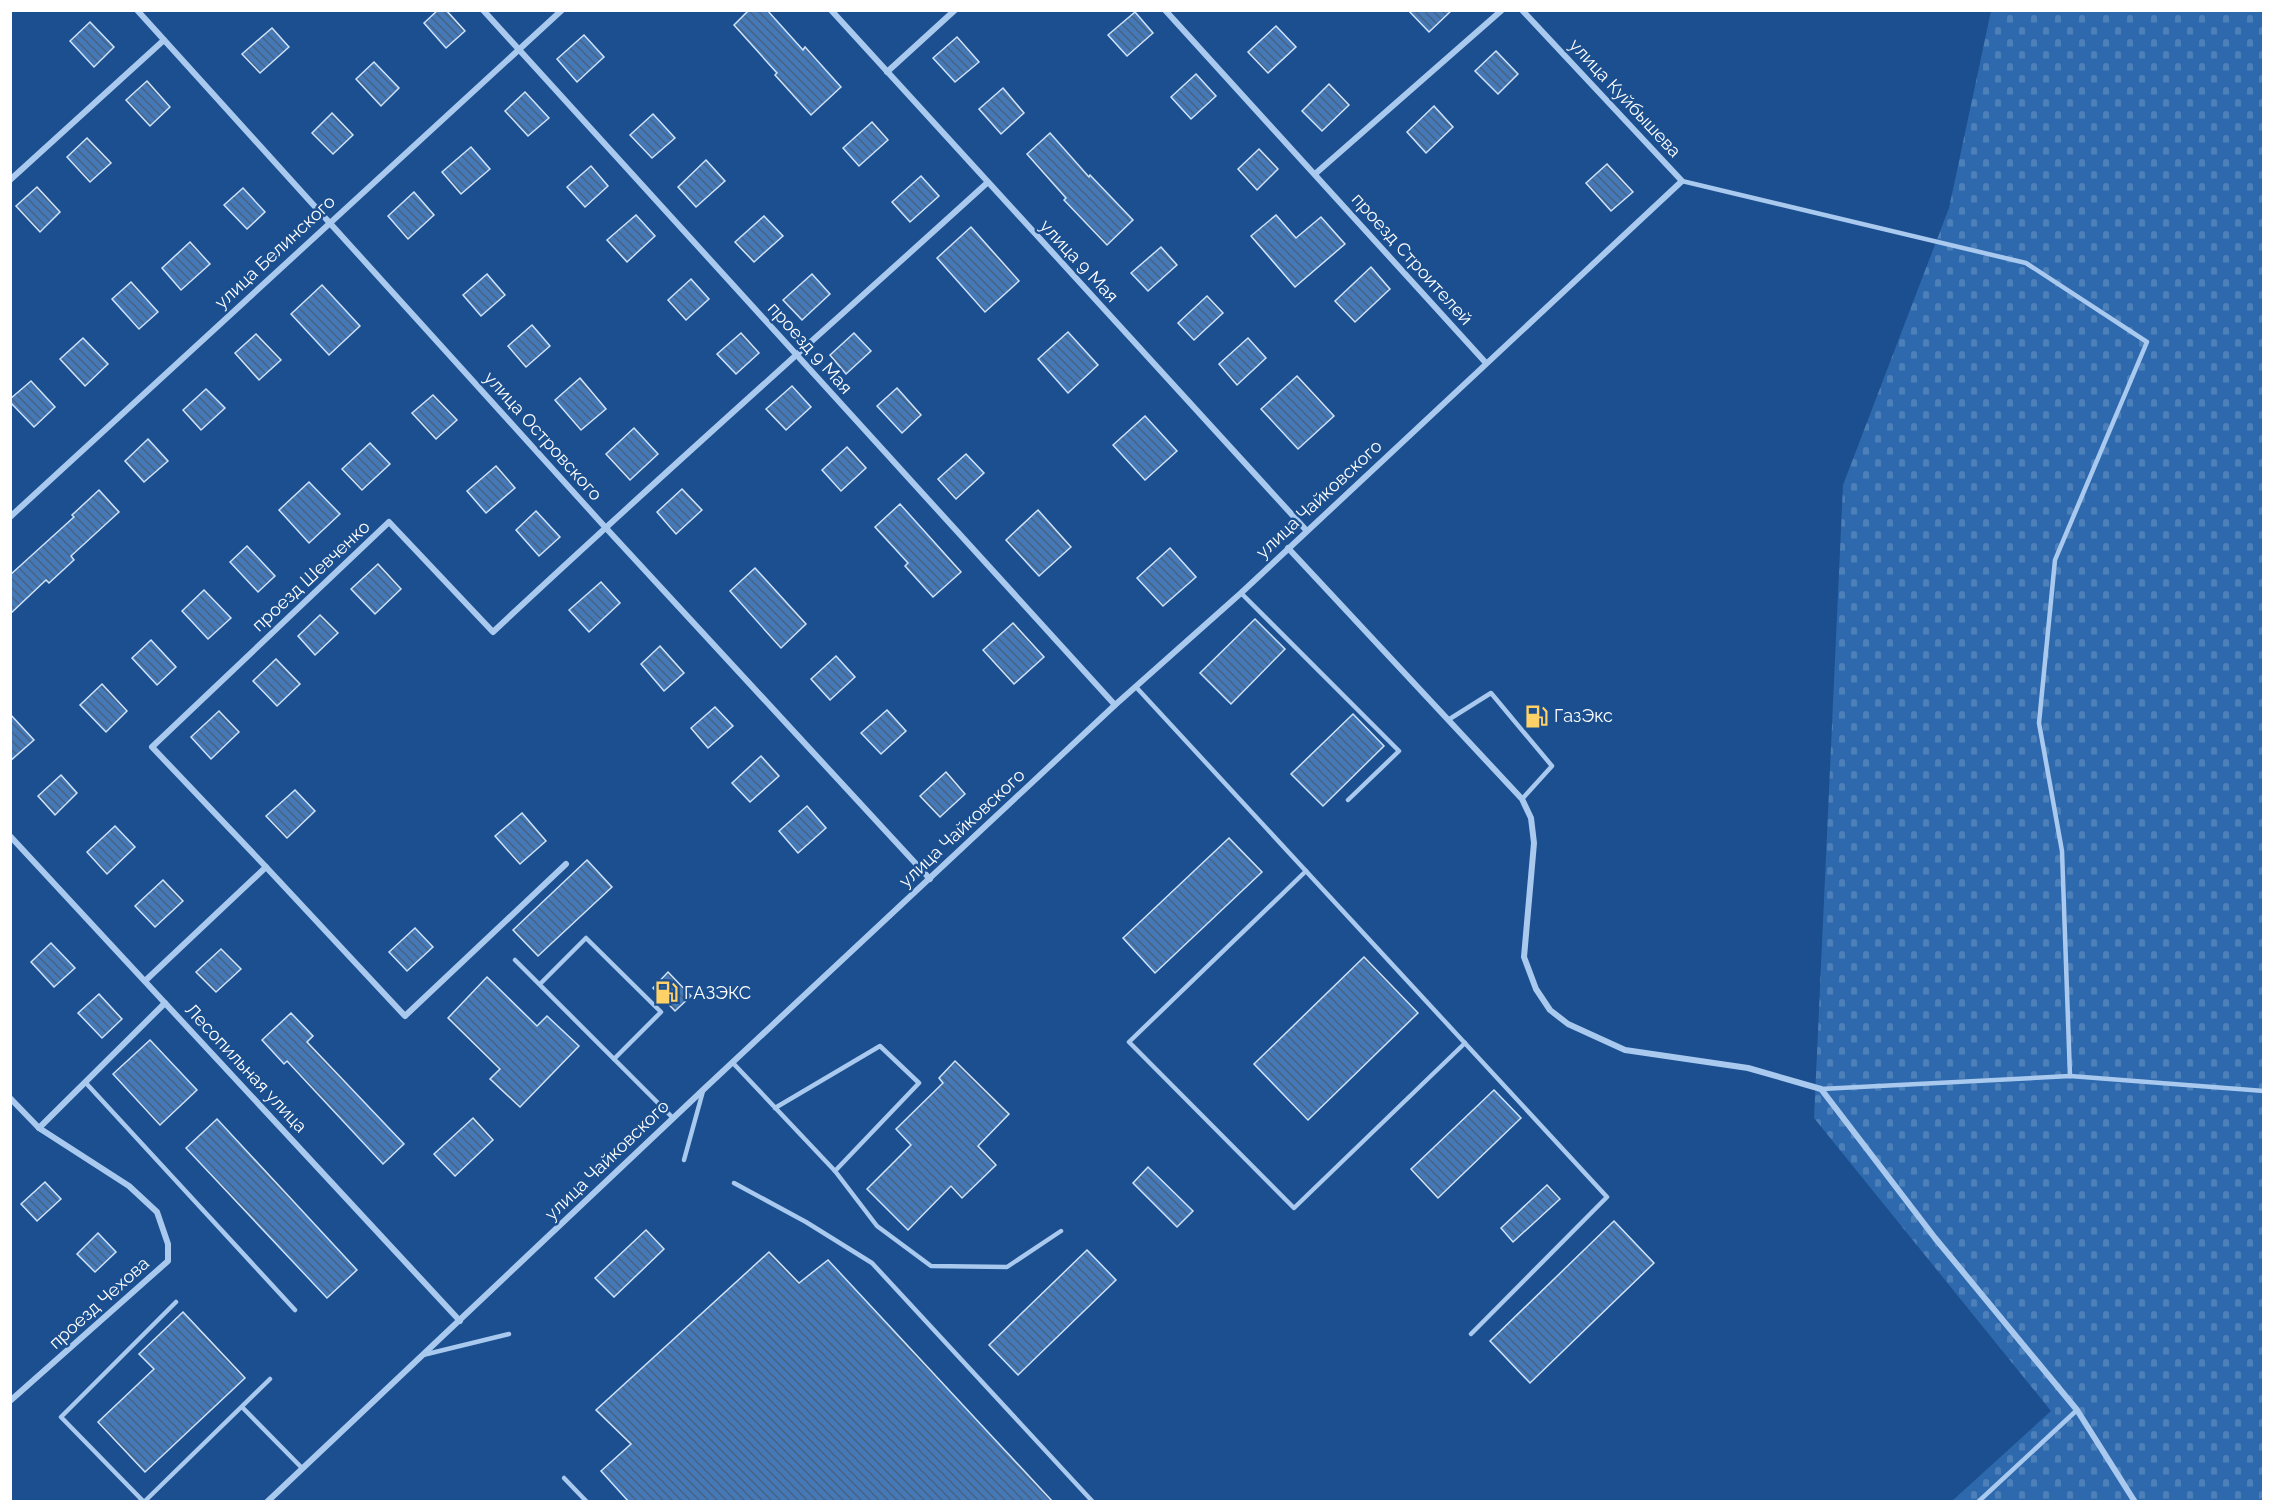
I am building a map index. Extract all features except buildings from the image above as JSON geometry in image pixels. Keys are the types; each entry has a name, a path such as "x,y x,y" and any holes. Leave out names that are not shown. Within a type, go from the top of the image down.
{"street":[{"name":"улица Островского","path":"137,10 605,527 930,879"},
{"name":"проезд 9 Мая","path":"483,10 1115,705"},
{"name":"улица Белинского","path":"10,517 562,10"},
{"name":"улица 9 Мая","path":"831,10 1306,530"},
{"path":"886,72 955,10"},
{"name":"проезд Строителей","path":"1165,10 1486,363"},
{"path":"1315,174 1502,10"},
{"name":"улица Куйбышева","path":"1522,10 1682,181"},
{"path":"10,180 164,40"},
{"name":"улица Чайковского","path":"267,1502 1115,705 1241,593 1682,181"},
{"path":"605,527 987,183"},
{"name":"проезд Шевченко","path":"566,864 405,1016 152,747 389,522 493,633 605,527"},
{"path":"1288,548 1522,799 1531,818 1534,843 1524,957 1536,989 1550,1010 1568,1024 1625,1050 1749,1068 1821,1089 1935,1238 2077,1410 2135,1502"},
{"name":"Лесопильная улица","path":"10,836 460,1321"},
{"path":"145,981 266,867"},
{"path":"39,1128 165,1003"},
{"name":"проезд Чехова","path":"10,1098 39,1128 129,1186 157,1212 168,1244 168,1262 10,1401"}],"lane":[{"path":"1682,181 2026,263 2147,342 2055,560 2039,723 2062,851 2070,1076"},
{"path":"1241,593 1399,751 1348,800"},
{"path":"1136,687 1607,1197 1471,1334"},
{"path":"1448,720 1491,693 1552,766 1522,799"},
{"path":"1306,871 1129,1042 1294,1208 1465,1043"},
{"path":"540,984 586,938 661,1012 614,1059"},
{"path":"515,960 673,1118"},
{"path":"775,1108 880,1046 919,1083 834,1172"},
{"path":"733,1063 834,1172 877,1226 931,1266 1007,1268 1061,1231"},
{"path":"1821,1089 2070,1076 2264,1091"},
{"path":"85,1082 295,1310"},
{"path":"684,1160 704,1089"},
{"path":"734,1183 806,1222 872,1263 1094,1502"},
{"path":"176,1302 61,1417 144,1502 270,1379"},
{"path":"421,1356 509,1334"},
{"path":"242,1407 302,1468"},
{"path":"1978,1502 2077,1410"},
{"path":"564,1478 587,1502"}],"green space":[{"path":"1991,11 2263,11 2263,1501 1952,1501 2051,1411 1814,1118 1843,485 1949,208"}],"place":[{"name":"ГазЭкс","path":"1536,716"},
{"name":"ГАЗЭКС","path":"666,993"}]}
